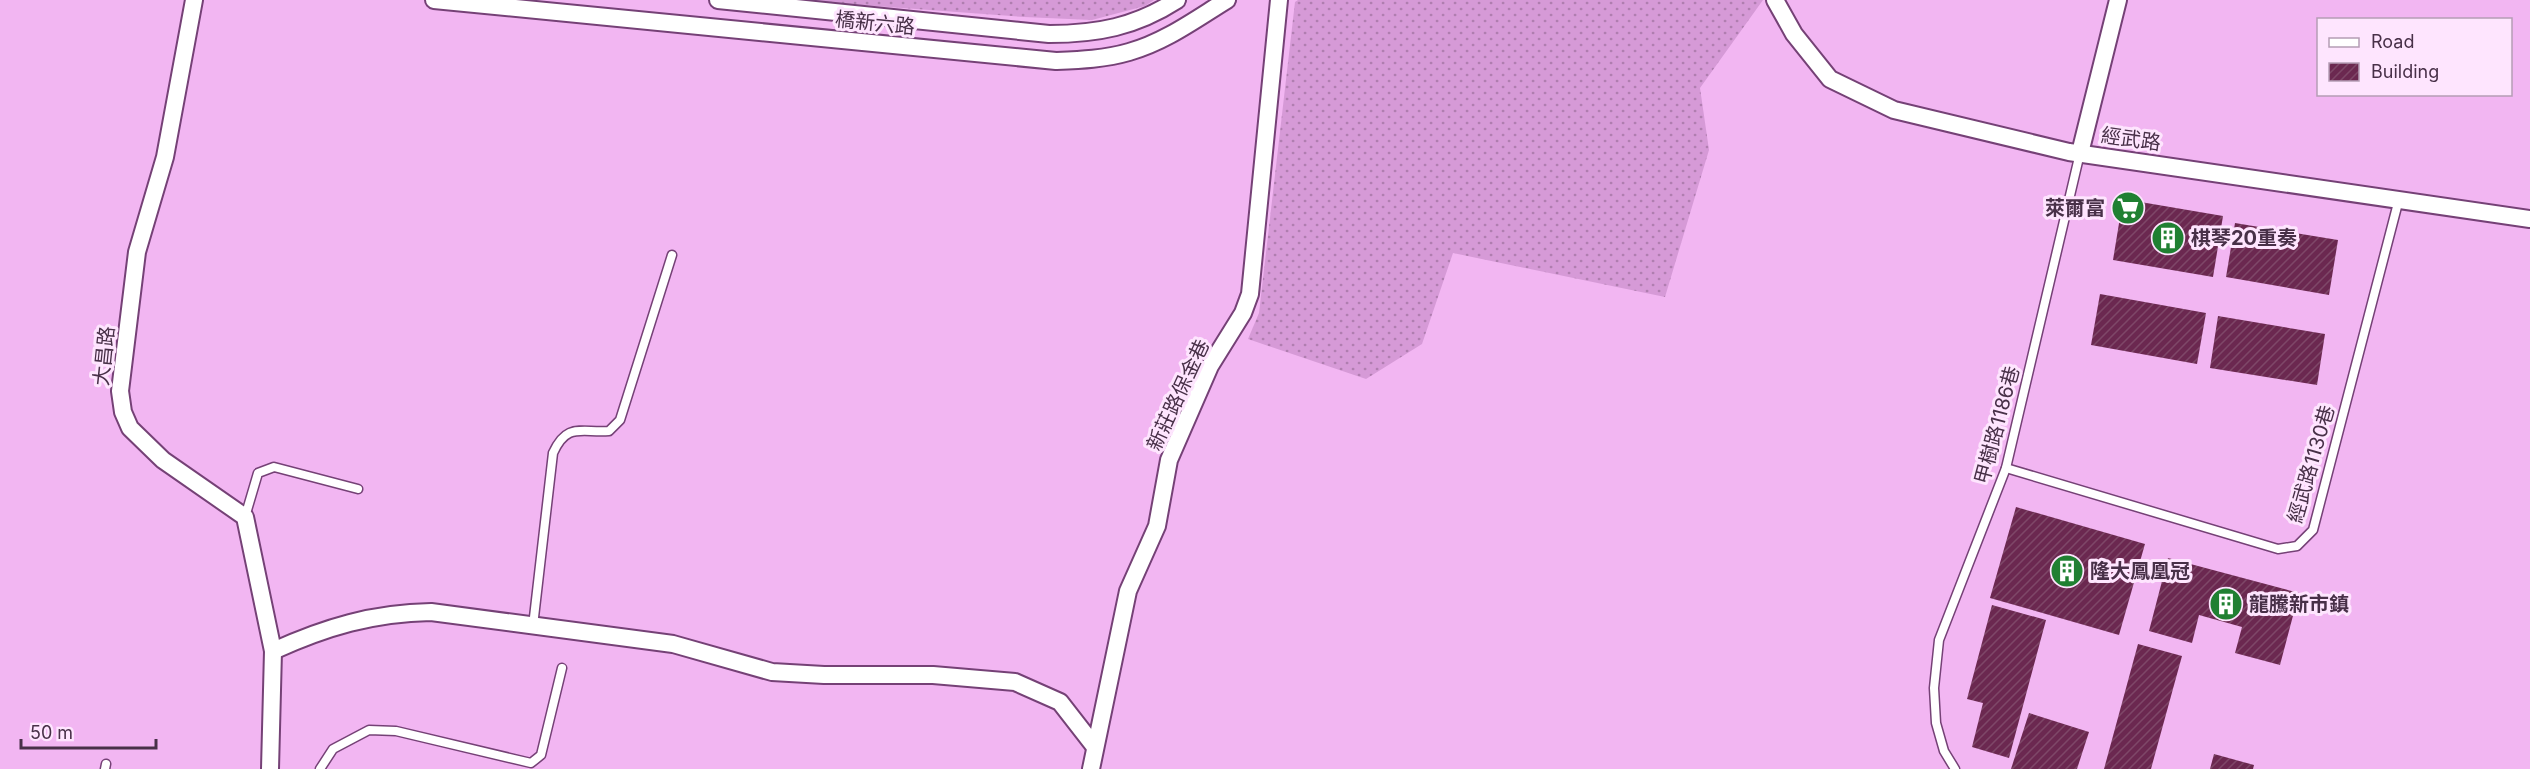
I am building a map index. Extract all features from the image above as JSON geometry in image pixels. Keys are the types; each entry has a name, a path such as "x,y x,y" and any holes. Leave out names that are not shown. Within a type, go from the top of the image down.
{"street":[{"name":"大昌路","path":"194,0 165,157 137,252 120,391 123,412 130,428 163,459 245,517"},
{"name":"橋新六路","path":"434,0 512,4 1056,62 1092,59 1129,52 1179,30 1227,0"},
{"name":"橋新六路","path":"718,0 1049,34 1085,34 1142,19 1177,0"},
{"name":"新莊路保金巷","path":"1090,769 1128,591 1157,526 1169,460 1210,366 1243,313 1250,294 1279,0"},
{"name":"經武路","path":"1774,0 1794,34 1830,79 1894,110 2080,153 2530,219"},
{"path":"2080,153 2118,0"},
{"path":"245,517 273,651 270,769"},
{"path":"273,651 310,634 369,617 396,612 430,612 674,644 772,672 824,675 933,675 1015,682 1060,702 1095,747"}],"lane":[{"name":"甲樹路1186巷","path":"1954,769 1944,751 1936,723 1934,688 1938,640 2006,468 2080,153"},
{"name":"經武路1130巷","path":"2006,468 2278,549 2297,546 2313,530 2399,199"},
{"path":"533,626 554,453 565,434 572,431 609,430 620,420 672,255"},
{"path":"245,517 258,473 273,467 358,489"},
{"path":"320,769 333,749 369,730 396,731 531,763 541,755 562,668"}],"shaded area":[{"path":"793,0 1154,0 1145,6 1092,20"},
{"path":"1298,0 1763,0 1700,88 1709,150 1665,297 1453,253 1422,344 1366,379 1248,339 1259,313 1295,2"}],"building":[{"name":"棋琴20重奏","path":"2123,199 2223,216 2213,277 2113,260"},
{"name":"棋琴20重奏","path":"2235,223 2338,240 2329,295 2226,277"},
{"path":"2100,294 2206,313 2197,364 2091,345"},
{"path":"2218,316 2325,334 2317,385 2210,368"},
{"name":"隆大鳳凰冠","path":"2016,507 2145,544 2119,635 1990,598"},
{"name":"龍騰新市鎮","path":"2168,558 2299,593 2280,665 2235,653 2242,627 2199,615 2192,643 2149,631"},
{"name":"隆大鳳凰冠","path":"1992,605 2046,620 2009,758 1972,747 1983,703 1967,699"},
{"path":"2138,644 2182,656 2151,769 2104,769"},
{"path":"2029,713 2089,732 2077,769 2011,769"},
{"path":"2214,754 2254,765 2253,769 2210,769"}],"place":[{"name":"萊爾富","path":"2128,208"},
{"name":"棋琴20重奏","path":"2168,238"},
{"name":"隆大鳳凰冠","path":"2067,571"},
{"name":"龍騰新市鎮","path":"2226,604"}]}
